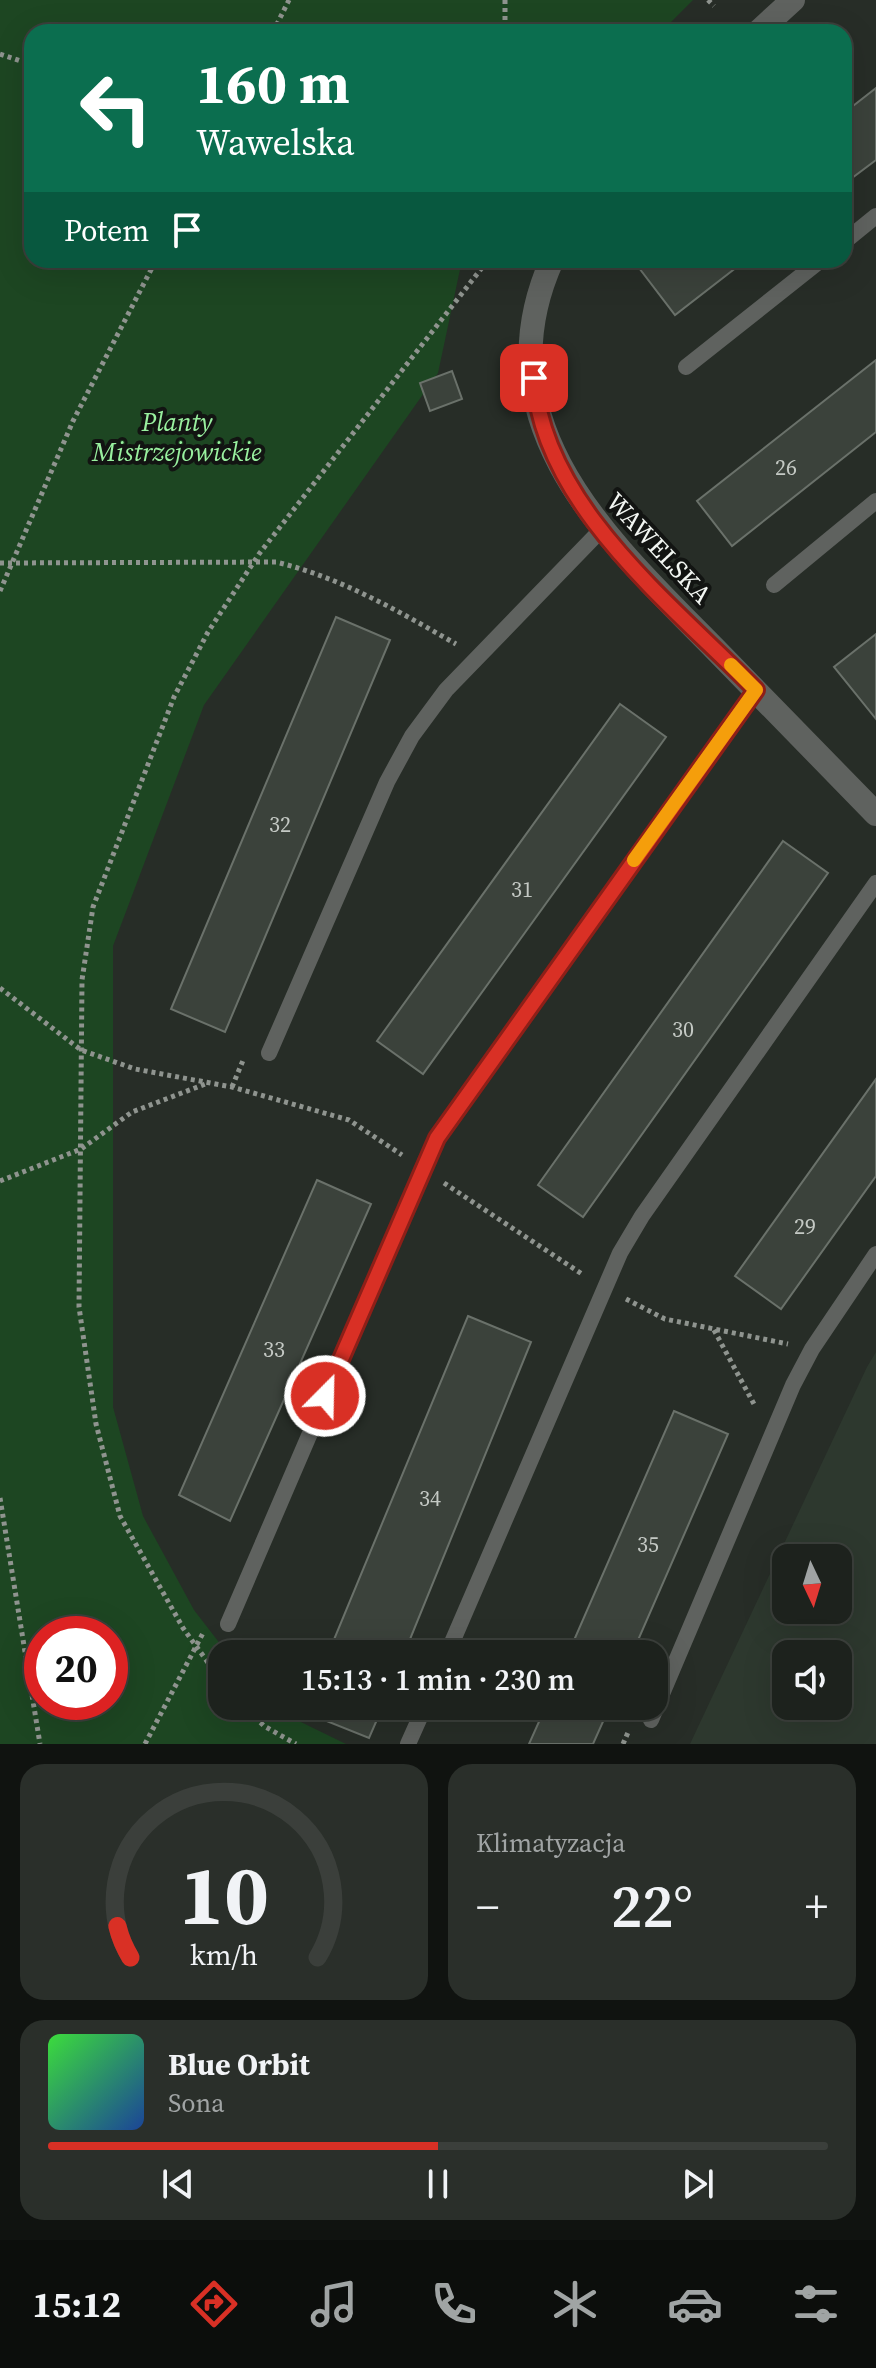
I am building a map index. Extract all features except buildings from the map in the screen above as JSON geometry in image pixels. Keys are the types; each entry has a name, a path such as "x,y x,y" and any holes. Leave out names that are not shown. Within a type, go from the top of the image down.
{"street":[{"path":"764,24 778,5"},
{"name":"WAWELSKA","path":"549,268 535,307 532,356 535,400 547,441 564,475 601,530 876,814"}],"lane":[{"path":"852,236 876,216"},
{"path":"686,367 811,268"},
{"path":"774,585 876,501"},
{"path":"269,1053 387,782 412,736 446,690 601,530"},
{"path":"228,1624 437,1138 756,690"},
{"path":"453,1640 620,1253 642,1216 876,883"},
{"path":"668,1680 793,1385 820,1336 876,1254"},
{"path":"408,1744 419,1720"}],"path":[{"path":"277,24 289,0"},
{"path":"505,0 505,24"},
{"path":"708,0 714,6"},
{"path":"0,54 24,62"},
{"path":"0,591 73,421 152,268"},
{"path":"208,1663 120,1516 96,1424 79,1307 82,980 93,907 174,697 208,632 253,564 482,268"},
{"path":"0,563 276,562 313,571 370,596 464,648"},
{"path":"0,1181 81,1149 132,1112 209,1082"},
{"path":"714,1329 756,1407"},
{"path":"0,1498 40,1744"},
{"path":"145,1744 211,1616 228,1624"},
{"path":"258,1720 296,1744"}],"shaded area":[{"path":"876,1352 876,1744 690,1744 772,1569 772,1624 852,1624 852,1544 784,1544"}],"green space":[{"name":"Planty Mistrzejowickie","path":"0,0 693,0 669,24 24,24 24,268 460,268 438,373 204,705 113,946 113,1407 143,1516 194,1610 217,1640 208,1640 208,1720 297,1720 346,1744 0,1744"}],"slow traffic":[{"path":"634,860 756,690 731,665"}],"route":[{"path":"325,1396 437,1138 756,690 630,562 582,506 547,441 535,400 534,378"}]}
